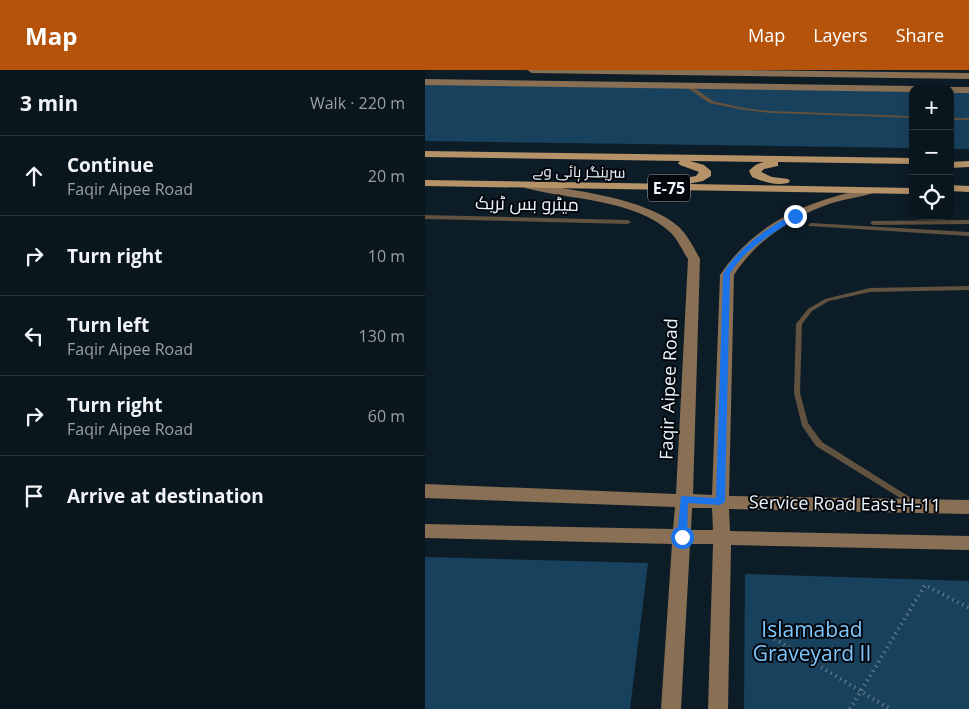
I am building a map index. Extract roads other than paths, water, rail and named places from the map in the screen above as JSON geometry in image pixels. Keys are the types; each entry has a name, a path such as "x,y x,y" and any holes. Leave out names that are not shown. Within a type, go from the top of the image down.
{"highway":[{"name":"سرینگر ہائی وے","path":"425,154 909,161"},
{"path":"463,184 526,178 690,182 705,176 705,171 700,167 681,163 527,160 475,155"},
{"path":"954,164 969,163"},
{"path":"909,166 774,164 761,166 755,170 756,175 770,180 909,186"},
{"name":"سرینگر ہائی وے","path":"425,183 909,191"},
{"path":"954,190 969,190"}],"main road":[{"path":"532,70 969,76"},
{"path":"425,82 909,90"},
{"path":"954,90 969,90"},
{"name":"Faqir Aipee Road","path":"529,186 598,198 652,215 675,229 694,259 684,499 671,709"},
{"path":"718,709 722,536 720,502 727,274 731,267 760,238 795,216 814,206 837,198 870,191"},
{"name":"Service Road East-H-11","path":"425,491 684,499 720,502 969,507"},
{"name":"Service Road East-H-11","path":"425,531 682,537 722,536 969,543"}],"lane":[{"path":"688,86 711,102 744,109 771,112 909,117"},
{"path":"954,119 969,119"},
{"name":"میٹرو بس ٹریک","path":"425,217 628,222"},
{"path":"969,222 811,225 969,234"},
{"path":"918,506 819,444 805,424 797,393 799,324 811,310 827,300 870,290 969,288"}],"park label":[{"name":"Islamabad Graveyard II","path":"812,642"}]}
